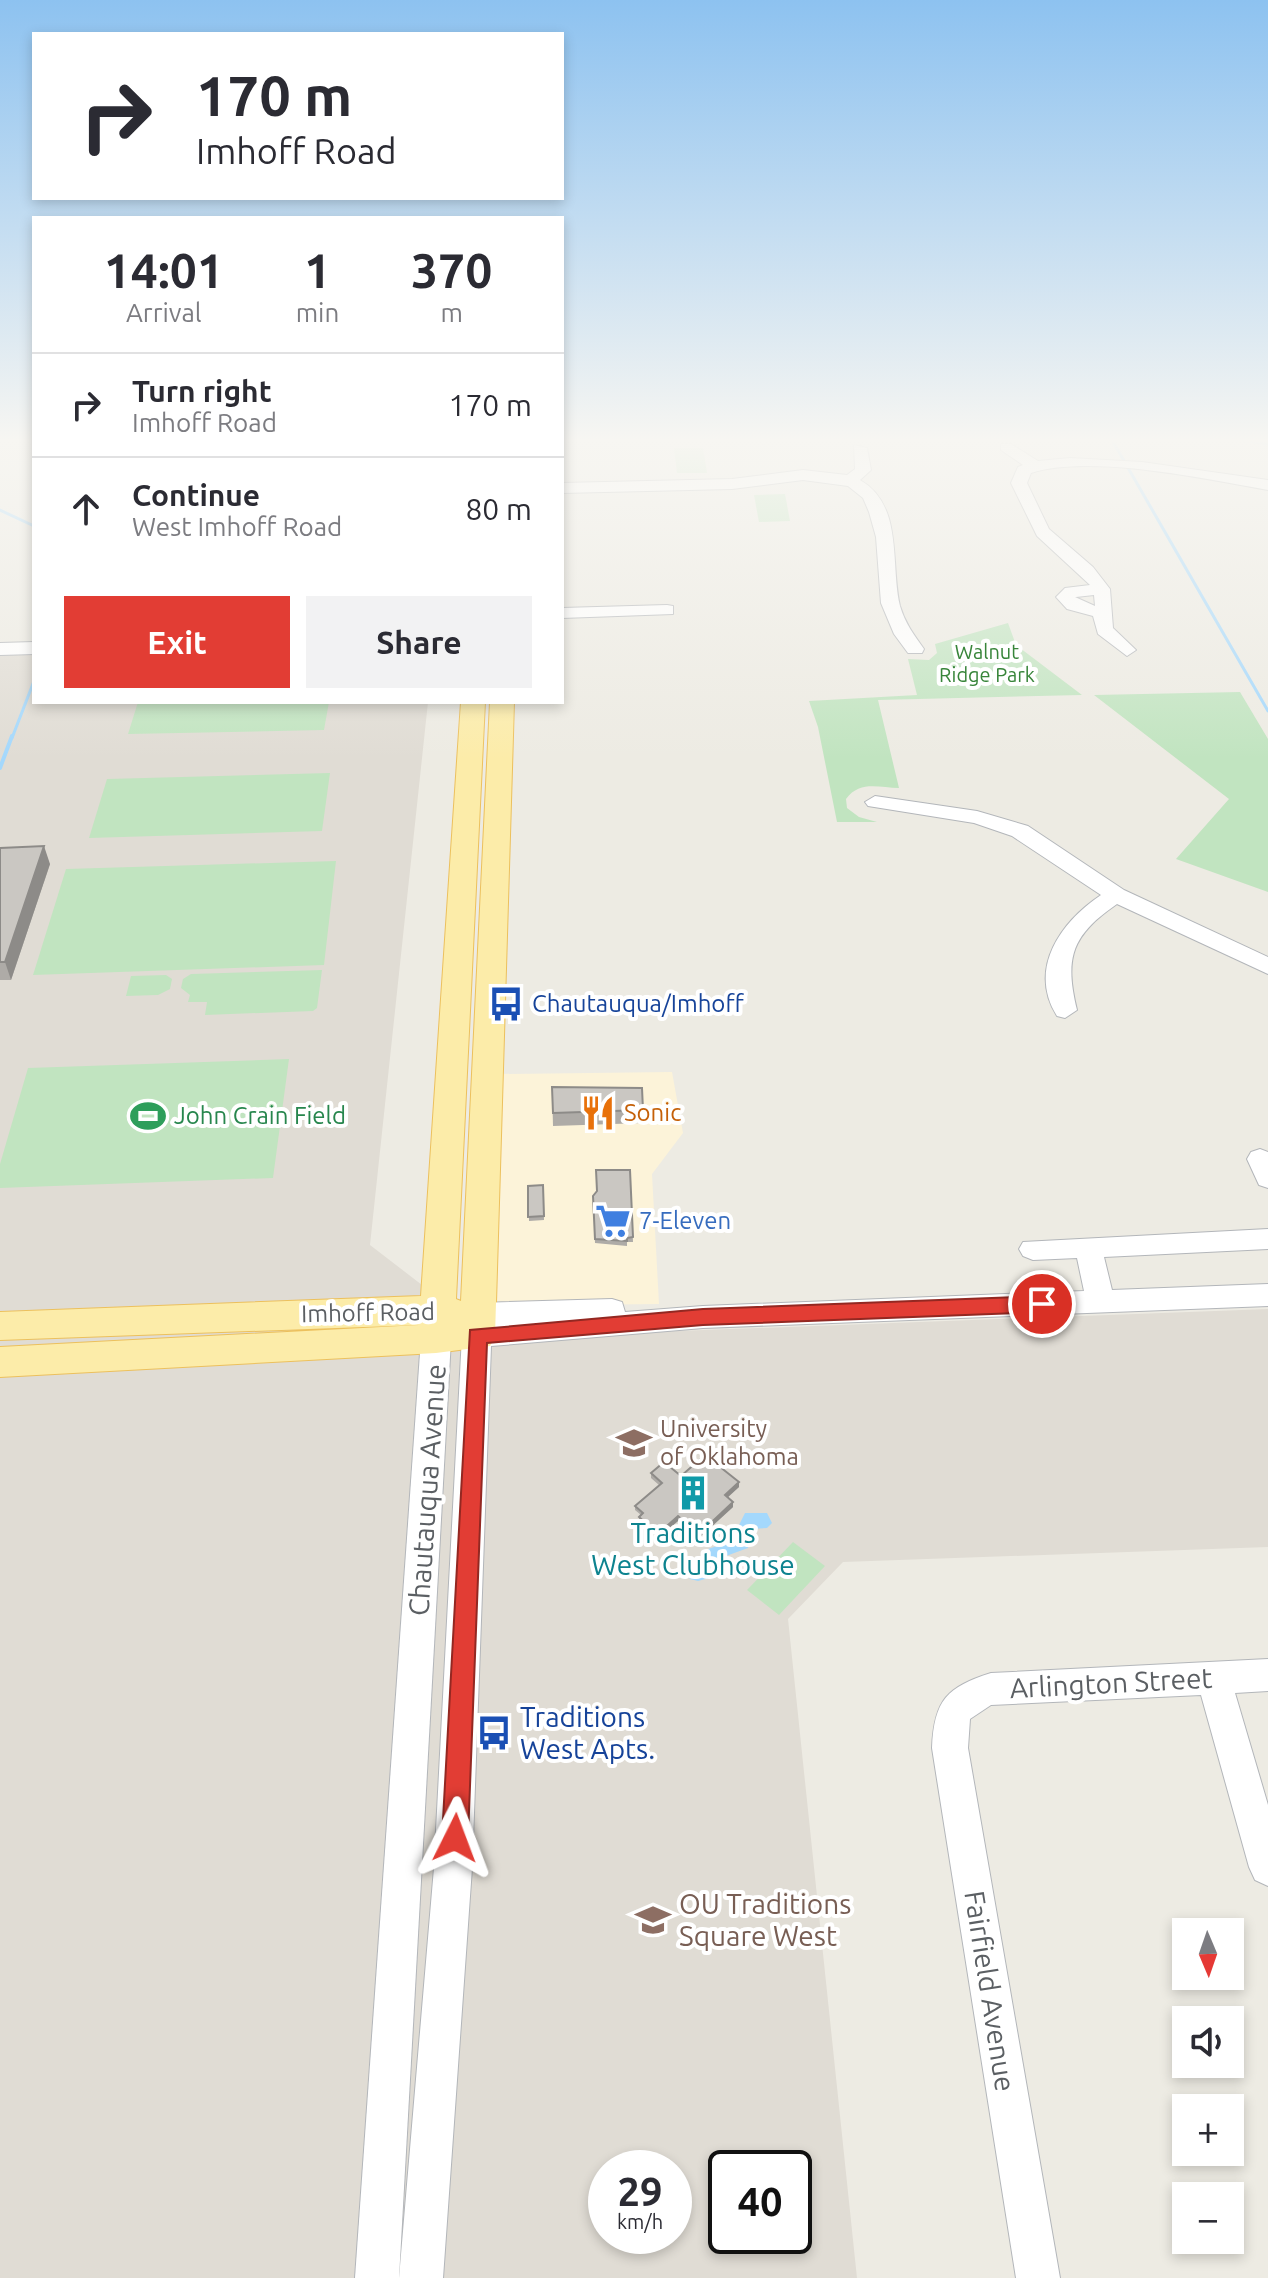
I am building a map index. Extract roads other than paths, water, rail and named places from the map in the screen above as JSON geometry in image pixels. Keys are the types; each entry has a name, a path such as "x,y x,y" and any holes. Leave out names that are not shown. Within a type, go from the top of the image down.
{"main road":[{"name":"Chautauqua Avenue","path":"437,1325 473,704"},
{"name":"Chautauqua Avenue","path":"477,1325 502,704"},
{"name":"Imhoff Road","path":"0,1362 437,1325"},
{"name":"Imhoff Road","path":"0,1326 477,1325"}],"street":[{"path":"887,546 887,592 900,633 915,649"},
{"path":"1058,546 1085,569 1101,589 1105,599 1099,622 1104,633 1127,650"},
{"path":"1101,589 1071,592 1065,597 1073,605 1101,613"},
{"path":"564,613 667,610"},
{"path":"0,649 29,648"},
{"path":"875,802 977,817 1020,831 1116,895 1268,966"},
{"path":"1065,1010 1056,972 1062,944 1082,920 1116,895"},
{"path":"1033,1249 1268,1239"},
{"path":"1088,1246 1101,1302"},
{"name":"Imhoff Road","path":"477,1325 1268,1295"},
{"name":"Chautauqua Avenue","path":"377,2278 437,1325"},
{"name":"Chautauqua Avenue","path":"421,2278 453,1881 477,1325"},
{"name":"Arlington Street","path":"957,1704 974,1694 1001,1688 1268,1675"},
{"path":"1213,1678 1268,1867"},
{"name":"Fairfield Avenue","path":"957,1704 950,1727 950,1748 1038,2278"}],"water":[{"path":"745,1513 767,1513 772,1523 767,1528 750,1529 748,1548 726,1556 727,1573 698,1581 690,1579 686,1573 688,1566 708,1564 708,1549 720,1545 723,1533 739,1525"}],"waterway":[{"path":"1173,546 1268,711"},
{"path":"12,738 32,686"},
{"path":"0,768 12,736"}],"place":[{"name":"Chautauqua/Imhoff","path":"506,1004"},
{"name":"Sonic","path":"598,1113"},
{"name":"John Crain Field","path":"148,1116"},
{"name":"7-Eleven","path":"613,1221"},
{"name":"University of Oklahoma","path":"634,1443"},
{"name":"Traditions West Clubhouse","path":"693,1493"},
{"name":"Traditions West Apts.","path":"494,1733"},
{"name":"OU Traditions Square West","path":"653,1920"}],"park label":[{"name":"Walnut Ridge Park","path":"987,664"}]}
